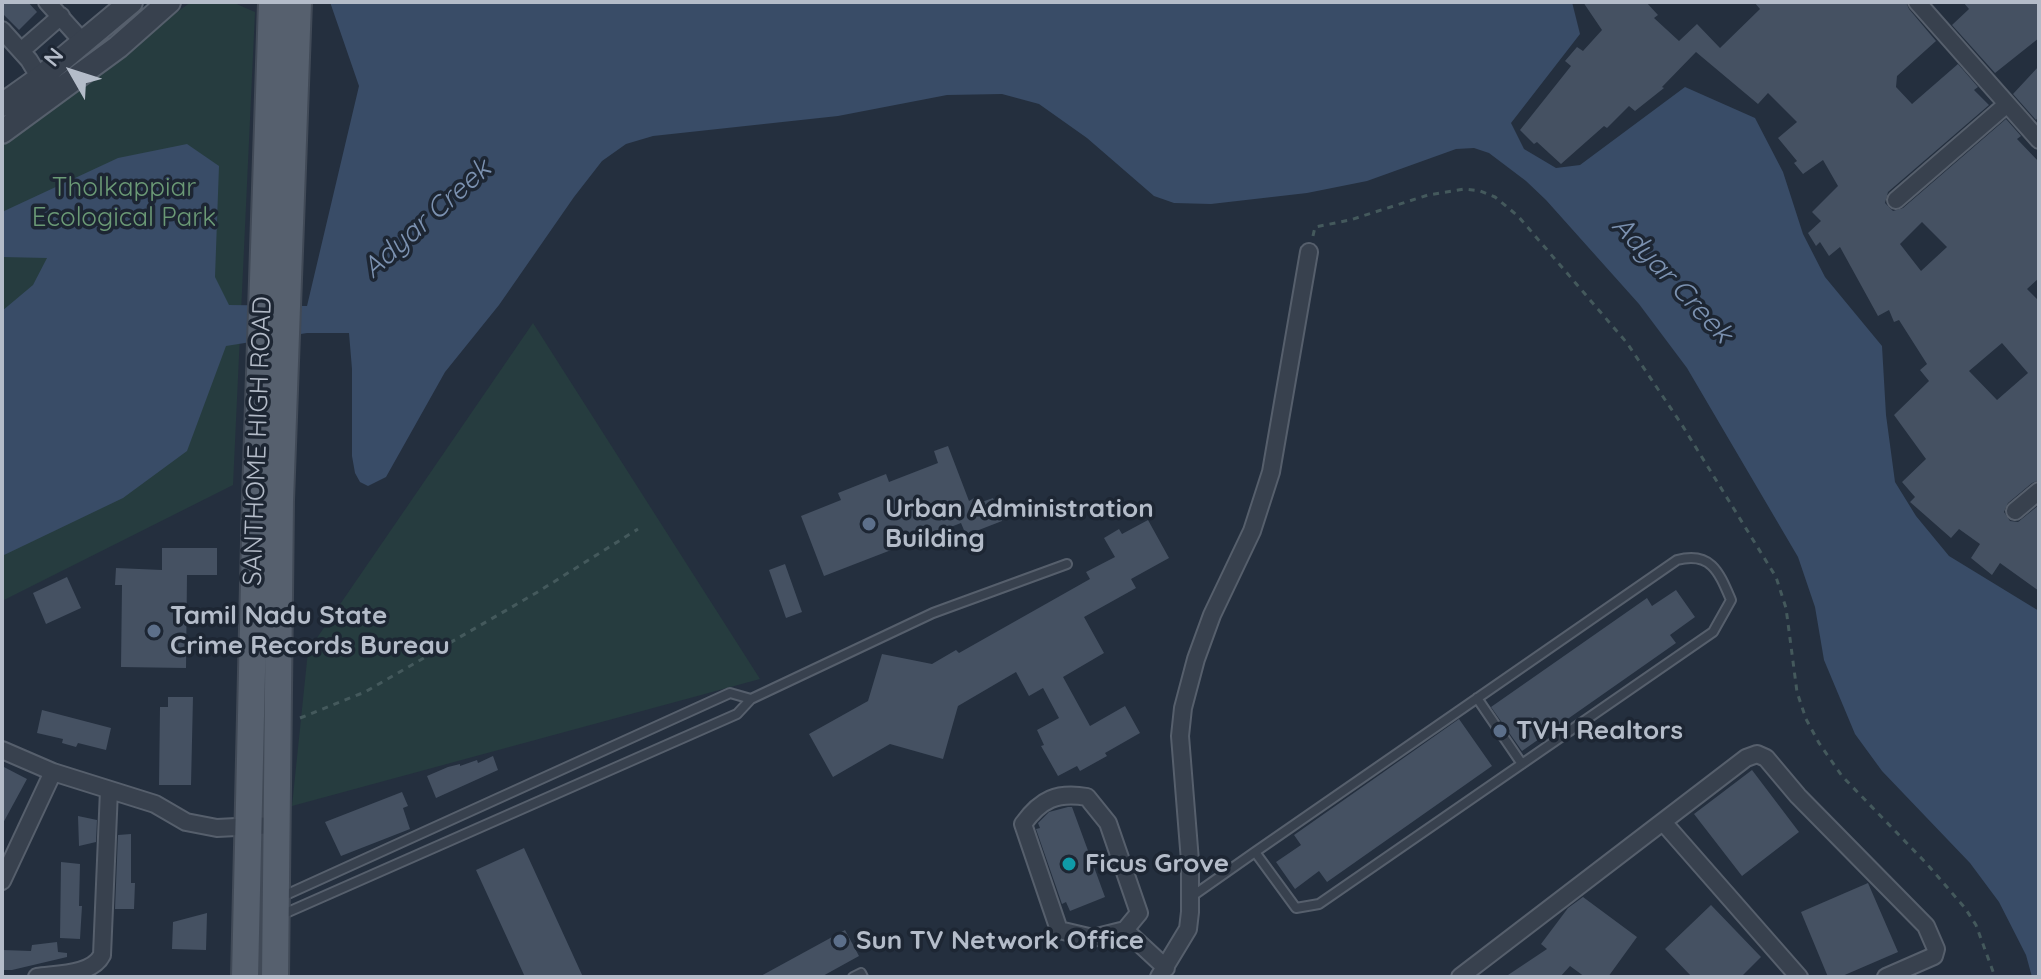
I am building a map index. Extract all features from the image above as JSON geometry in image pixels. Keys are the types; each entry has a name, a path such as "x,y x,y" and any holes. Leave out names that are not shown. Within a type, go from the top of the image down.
{"main road":[{"name":"SANTHOME HIGH ROAD","path":"245,977 247,826 298,2"},
{"name":"SANTHOME HIGH ROAD","path":"269,3 268,498 276,728 275,977"}],"street":[{"path":"47,2 83,42"},
{"path":"2,105 40,78 131,2"},
{"path":"2,132 118,47 169,2"},
{"path":"1928,6 2006,105 2039,140"},
{"path":"21,51 61,16"},
{"path":"2,30 40,78"},
{"path":"1896,200 2006,105"},
{"path":"1125,930 1162,973 1188,929 1190,861 1180,736 1183,708 1212,615 1252,531 1271,472 1309,252"},
{"path":"2015,511 2039,491"},
{"path":"2,750 53,772 155,804 186,822 217,828 275,825"},
{"path":"1460,977 1746,758 1757,754 1766,758 1798,796 1926,926 1936,949 1934,956 1886,977"},
{"path":"2,881 53,772"},
{"path":"37,977 90,968 99,963 102,955 109,790"},
{"path":"1067,794 1087,797 1108,823 1139,913 1125,930 1093,938 1059,930 1023,824 1036,806 1067,794"},
{"path":"1663,822 1799,977"}],"lane":[{"path":"1190,897 1477,698 1677,560 1692,556 1700,558 1708,561 1716,572 1731,600 1713,632 1319,904 1296,908 1255,852"},
{"path":"275,909 737,714 751,699 933,613 1067,564"},
{"path":"275,909 730,693 751,699"},
{"path":"1477,698 1522,764"},
{"path":"853,977 861,973 863,977"}],"path":[{"path":"1315,227 1350,220 1428,195 1464,189 1495,197 1518,216 1627,343 1682,425 1776,577 1786,608 1797,692 1806,719 1819,743 1842,776 1965,908 1976,925 1995,977"},
{"path":"276,728 365,692 536,593 638,529"}],"green space":[{"name":"Tholkappiar Ecological Park","path":"191,2 232,2 255,12 233,485 2,601 2,138"},
{"path":"533,323 760,679 292,806 308,651"}],"water":[{"name":"Adyar Creek","path":"330,2 1572,2 1580,34 1511,123 1524,149 1556,168 1580,165 1685,87 1755,118 1783,172 1803,234 1825,277 1882,346 1886,415 1895,482 1916,516 1949,556 2039,611 2039,977 2032,977 2026,955 1999,902 1970,863 1882,771 1855,734 1824,660 1815,607 1798,557 1687,368 1639,304 1546,200 1489,153 1474,148 1456,149 1367,181 1307,193 1211,204 1174,203 1154,196 1087,138 1039,104 1002,94 947,95 838,116 653,136 626,144 602,161 499,305 445,372 386,477 368,486 360,482 355,473 349,333 307,333 226,346 187,451 123,498 2,556 2,311 33,285 47,258 2,257 2,212 118,158 187,144 219,166 215,277 229,305 307,306 359,86"}],"building":[{"path":"2,2 28,2 37,12 19,30 2,13"},
{"path":"1583,2 1646,2 1658,15 1654,18 1679,41 1697,24 1720,48 1760,9 1754,2 1906,2 1936,41 1897,76 1896,87 1912,104 1958,64 1978,87 1974,90 1989,105 1888,192 1885,203 1893,211 1903,208 2006,119 2021,136 2017,139 2039,162 2039,278 2027,289 2039,301 2039,480 2008,503 2004,512 2010,521 2018,522 2039,505 2039,591 2000,563 1992,575 1971,558 1980,544 1959,529 1951,538 1910,502 1915,497 1902,482 1926,459 1894,415 1929,381 1920,370 1927,364 1899,320 1894,322 1889,310 1878,316 1840,247 1829,256 1820,242 1816,246 1808,233 1821,221 1812,212 1838,186 1823,160 1803,174 1794,163 1797,161 1778,138 1797,122 1768,93 1758,104 1696,52 1664,88 1635,111 1629,106 1607,128 1604,126 1561,164 1520,130 1571,66 1565,61 1577,47 1583,51 1602,30","holes":["1922,222 1947,247 1921,271 1900,244","2002,343 2028,373 1997,400 1969,371"]},
{"path":"1963,2 2039,2 2039,38 1995,73 1952,25 1969,9"},
{"path":"2039,66 2039,116 2036,120 2013,94"},
{"name":"Urban Administration Building","path":"948,446 969,501 974,498 976,504 993,498 1002,521 966,535 961,523 824,576 801,516 841,500 838,493 886,474 889,482 938,463 934,451"},
{"path":"1148,520 1169,558 1131,579 1136,588 1084,617 1104,653 1063,677 1090,726 1125,706 1140,733 1080,771 1077,766 1058,776 1041,746 1044,745 1037,730 1059,718 1043,688 1029,696 1016,672 958,706 943,759 890,744 833,777 809,734 868,701 882,654 932,664 956,650 959,653 1090,579 1086,572 1115,557 1104,538 1119,529 1122,534"},
{"name":"Tamil Nadu State Crime Records Bureau","path":"162,548 217,548 217,575 187,575 186,668 121,667 122,585 115,585 116,568 162,570"},
{"path":"785,564 802,612 786,618 769,570"},
{"path":"67,577 81,608 46,624 33,593"},
{"path":"1676,590 1695,617 1670,635 1676,643 1522,751 1491,707 1647,598 1652,606"},
{"path":"168,697 193,697 191,785 159,785 160,707 168,707"},
{"path":"42,710 111,728 106,750 78,743 76,747 62,743 63,739 37,733"},
{"path":"1459,719 1492,766 1327,882 1319,871 1295,889 1276,862 1301,845 1294,835"},
{"path":"493,756 498,770 436,798 427,776 448,767 477,760 478,763"},
{"path":"2,766 27,779 2,825"},
{"path":"1752,770 1799,832 1742,876 1694,814"},
{"path":"402,792 408,806 403,808 410,829 341,856 325,822"},
{"name":"Ficus Grove","path":"1072,807 1105,897 1070,911 1066,902 1062,904 1036,829 1040,828 1038,823 1049,812"},
{"path":"78,816 97,820 96,842 79,846"},
{"path":"131,834 134,909 115,909 118,835"},
{"path":"524,848 583,977 525,977 476,870"},
{"path":"61,862 80,864 80,939 60,938"},
{"path":"1868,883 1898,952 1840,977 1828,977 1801,912"},
{"path":"1583,897 1637,937 1608,977 1585,977 1570,966 1560,977 1505,977 1547,949 1541,944 1568,908"},
{"path":"1711,905 1761,957 1741,977 1692,977 1665,949"},
{"path":"207,913 206,950 172,949 173,922"},
{"path":"845,930 859,956 821,977 759,977"},
{"path":"57,942 58,952 67,953 67,957 2,970 2,950 31,951 32,945"}],"place":[{"name":"Urban Administration Building","path":"869,524"},
{"name":"Tamil Nadu State Crime Records Bureau","path":"154,631"},
{"name":"TVH Realtors","path":"1500,731"},
{"name":"Ficus Grove","path":"1069,864"},
{"name":"Sun TV Network Office","path":"840,941"}]}
